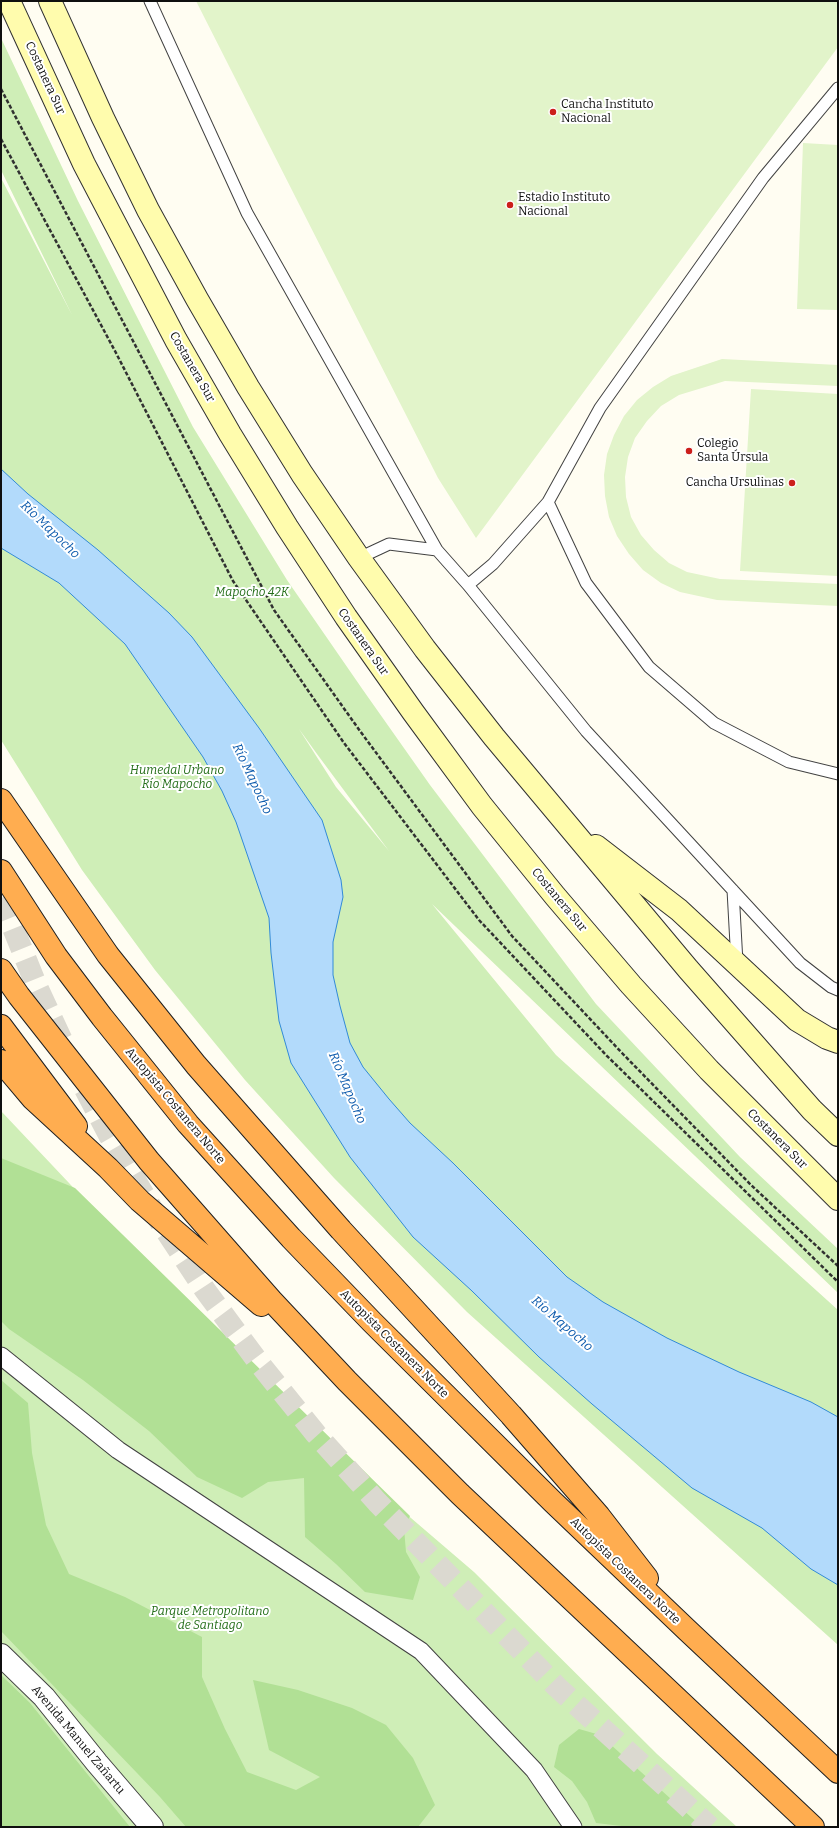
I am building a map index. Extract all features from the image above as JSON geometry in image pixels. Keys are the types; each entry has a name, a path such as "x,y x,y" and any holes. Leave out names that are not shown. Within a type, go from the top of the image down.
{"highway":[{"path":"1,800 80,917 136,992 201,1071 341,1230 511,1415 566,1478 628,1552 687,1630"},
{"name":"Autopista Costanera Norte","path":"1,871 56,956 102,1017 188,1124 296,1243 434,1384 687,1630 838,1772"},
{"path":"1,970 19,996 102,1104 154,1167 266,1294 347,1381 476,1510 813,1827"},
{"path":"1,1026 108,1168"},
{"path":"1,1061 33,1099 108,1168 146,1207 279,1320 347,1381"}],"main road":[{"name":"Costanera Sur","path":"9,1 84,164 176,340 230,434 346,617 450,762 555,896 631,984 709,1070 836,1192"},
{"path":"50,1 103,118 148,210 197,299 248,387 298,467 359,558 425,649 480,720 688,969 812,1110 838,1135"},
{"path":"566,823 679,910 797,1020 827,1038 838,1042"}],"street":[{"path":"1,1356 118,1450 421,1651 534,1770 573,1827"},
{"name":"Avenida Manuel Zañartu","path":"1,1655 44,1696 97,1763 152,1827"}],"lane":[{"path":"150,1 247,213 437,550 468,585 586,731 800,963 831,987 838,990"},
{"path":"468,585 493,564 548,502 600,408 763,178 838,88"},
{"path":"548,502 586,583 649,667 714,723 789,762 838,774"},
{"path":"359,558 389,544 437,550"},
{"path":"733,890 738,964"}],"path":[{"path":"1,139 115,351 233,581 344,743 479,920 606,1055 838,1282"}],"green space":[{"name":"Estadio Instituto Nacional","path":"196,1 838,1 838,47 476,538 438,478"},
{"name":"Humedal Urbano Río Mapocho","path":"1,38 78,201 193,427 287,580 363,690 430,785 596,1004 740,1157 838,1249 838,1293 432,904 556,1055 838,1310 838,1645 467,1312 334,1178 245,1080 155,970 82,870 1,740 1,178 72,315 1,170","holes":["299,729 389,851 336,787"]},
{"path":"803,143 838,145 838,310 797,309"},
{"path":"722,359 838,365 838,386 725,381 679,395 661,406 647,421 635,438 628,457 625,477 626,497 631,517 641,535 654,550 669,563 687,572 720,579 838,584 838,606 717,600 680,592 661,583 643,570 629,554 617,536 609,517 605,496 604,475 607,454 614,435 624,416 637,400 653,387 671,376"},
{"name":"Cancha Ursulinas","path":"751,389 838,394 838,576 740,571"},
{"name":"Parque Metropolitano de Santiago","path":"1,1111 137,1255 369,1482 474,1572 657,1754 737,1827 1,1827"},
{"path":"1,1158 75,1188 410,1516 404,1528 406,1552 420,1577 413,1600 365,1592 305,1537 304,1478 268,1482 242,1498 197,1477 149,1431 83,1380 9,1329 1,1321"},
{"path":"1,1380 28,1403 32,1453 46,1525 69,1574 125,1597 202,1637 202,1677 225,1729 247,1772 296,1790 320,1777 269,1750 253,1680 298,1690 352,1708 386,1725 413,1758 435,1805 418,1827 186,1827 160,1797 1,1631"},
{"path":"1,1675 30,1703 130,1827 1,1827"},
{"path":"579,1729 600,1735 702,1827 630,1827 596,1823 587,1802 572,1781 554,1767 559,1745"}],"water":[{"name":"Río Mapocho","path":"1,469 28,494 98,550 169,613 192,637 259,728 322,820 341,880 343,897 333,942 333,975 350,1043 363,1067 410,1123 453,1163 567,1277 603,1302 667,1338 739,1372 811,1402 838,1417 838,1585 811,1569 762,1528 692,1488 592,1404 539,1357 472,1291 413,1237 350,1157 291,1063 279,1021 271,953 269,918 236,822 222,791 203,757 125,644 59,583 1,548"}],"tunnel":[{"path":"1,898 37,987 65,1047"},
{"path":"85,1089 109,1135 155,1214 205,1290 259,1363 316,1434 377,1502 557,1687 710,1827"}],"place":[{"name":"Cancha Instituto Nacional","path":"553,112"},
{"name":"Estadio Instituto Nacional","path":"510,205"},
{"name":"Colegio Santa Úrsula","path":"689,451"},
{"name":"Cancha Ursulinas","path":"792,483"}],"park label":[{"name":"Mapocho 42K","path":"252,593"}]}
